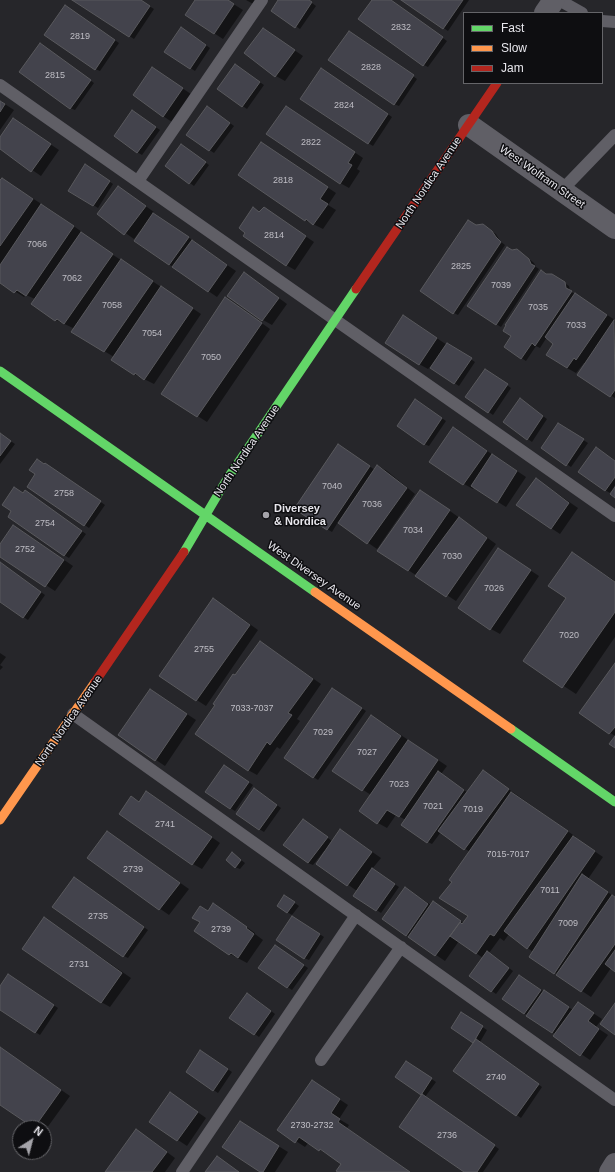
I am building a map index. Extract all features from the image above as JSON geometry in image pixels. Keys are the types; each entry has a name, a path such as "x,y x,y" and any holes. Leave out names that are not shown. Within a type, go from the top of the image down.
{"street":[{"path":"546,12 554,0"},
{"name":"North Nordica Avenue","path":"0,820 176,565 227,479 496,84"},
{"name":"West Wolfram Street","path":"468,125 615,228"},
{"name":"West Diversey Avenue","path":"1,374 206,515 615,802"},
{"path":"610,1172 615,1164"}],"lane":[{"path":"138,181 262,0"},
{"path":"559,0 580,12"},
{"path":"603,21 615,22"},
{"path":"0,85 615,516"},
{"path":"561,190 615,135"},
{"path":"73,714 615,1100"},
{"path":"182,1172 356,915"},
{"path":"321,1060 401,947"}],"building":[{"path":"72,0 141,0 150,6 129,37"},
{"path":"195,0 228,0 234,4 214,34 185,15"},
{"path":"278,0 309,0 312,2 295,28 271,11"},
{"path":"372,0 391,0 443,37 423,66 358,19"},
{"path":"401,0 463,0 443,29"},
{"path":"65,5 115,40 95,70 44,35"},
{"path":"181,27 206,45 190,69 164,52"},
{"path":"263,28 295,50 275,77 244,53"},
{"path":"349,31 414,75 394,105 328,60"},
{"path":"40,43 91,80 70,109 19,72"},
{"path":"235,64 260,82 242,107 217,89"},
{"path":"152,67 183,88 163,117 133,95"},
{"path":"321,68 388,114 368,144 300,99"},
{"path":"0,101 5,104 0,112"},
{"path":"207,106 230,123 209,151 186,135"},
{"path":"286,106 355,152 348,163 352,165 340,184 266,134"},
{"path":"132,110 156,127 137,153 114,136"},
{"path":"13,118 51,144 31,172 0,149 0,137"},
{"path":"261,142 328,187 320,199 328,204 313,225 238,175"},
{"path":"181,144 206,162 189,184 165,166"},
{"path":"85,164 110,181 93,206 68,191"},
{"path":"2,178 33,199 0,246 0,180"},
{"path":"118,186 146,206 124,235 97,214"},
{"path":"41,204 74,226 26,296 17,290 14,293 0,283 0,265"},
{"path":"253,207 259,212 264,207 306,236 286,266 243,236 245,233 239,228"},
{"path":"153,213 189,237 169,265 134,241"},
{"path":"468,220 476,225 483,224 492,231 501,242 453,314 420,291"},
{"path":"81,232 113,254 64,324 57,319 55,321 31,304"},
{"path":"192,240 227,265 208,292 172,267"},
{"path":"507,247 512,250 517,249 529,259 531,264 535,266 496,325 467,306"},
{"path":"121,259 153,281 104,352 71,332"},
{"path":"541,270 546,274 552,274 565,282 566,288 572,291 535,346 532,343 521,359 504,347 511,336 503,331 505,325"},
{"path":"244,272 279,298 262,321 227,296"},
{"path":"161,286 193,308 144,380 135,373 134,375 111,360"},
{"path":"575,293 607,315 576,360 574,358 567,368 546,355 553,344 545,337"},
{"path":"225,297 262,323 197,417 161,394"},
{"path":"403,315 437,338 419,365 385,343"},
{"path":"614,320 615,390 610,397 577,375"},
{"path":"447,343 472,358 454,384 430,368"},
{"path":"485,369 508,384 488,413 465,397"},
{"path":"520,398 543,416 527,440 503,422"},
{"path":"415,399 442,418 424,445 397,426"},
{"path":"558,423 584,439 566,466 541,448"},
{"path":"453,427 487,451 463,485 429,462"},
{"path":"0,433 11,441 0,456"},
{"path":"338,444 370,466 327,530 294,509"},
{"path":"596,447 615,461 615,477 605,491 578,472"},
{"path":"492,454 517,471 497,503 471,486"},
{"path":"37,459 101,501 84,526 27,487 35,474 29,470"},
{"path":"377,465 407,488 367,544 338,523"},
{"path":"536,478 569,503 551,529 516,505"},
{"path":"14,487 23,493 25,490 82,531 64,556 8,517 11,511 2,505"},
{"path":"615,487 615,498 610,494"},
{"path":"420,490 450,510 408,571 377,551"},
{"path":"459,517 487,538 446,597 415,576"},
{"path":"13,525 64,560 45,587 0,557 0,544"},
{"path":"498,548 531,570 490,630 458,608"},
{"path":"572,552 615,582 615,612 562,688 523,661 566,598 548,586"},
{"path":"0,562 41,592 23,618 0,602"},
{"path":"213,598 250,625 196,701 159,676"},
{"path":"260,641 313,679 288,713 292,715 270,745 267,742 248,771 195,734 215,705 213,704 233,674 235,675"},
{"path":"615,663 615,727 609,734 579,713"},
{"path":"332,688 362,708 313,778 284,758"},
{"path":"150,689 187,714 155,761 118,735"},
{"path":"371,715 401,736 362,791 332,771"},
{"path":"615,736 615,748 609,744"},
{"path":"408,740 438,760 399,817 387,810 377,824 359,811"},
{"path":"224,765 249,782 230,809 205,792"},
{"path":"483,770 509,789 464,850 438,831"},
{"path":"438,771 464,790 427,843 401,825"},
{"path":"254,788 277,805 259,830 236,814"},
{"path":"146,791 212,837 192,865 119,814 131,796 139,802"},
{"path":"511,792 568,831 494,936 490,934 476,954 450,936 460,922 462,924 468,916 439,898 452,882 449,880"},
{"path":"303,819 328,837 308,863 283,845"},
{"path":"340,829 372,852 347,886 316,864"},
{"path":"107,831 180,883 159,910 87,858"},
{"path":"573,836 595,851 527,949 504,931"},
{"path":"232,852 241,860 235,868 226,860"},
{"path":"372,868 395,884 376,911 353,896"},
{"path":"582,874 608,892 554,974 529,957"},
{"path":"74,877 144,927 123,957 52,907"},
{"path":"405,887 428,904 406,936 382,919"},
{"path":"284,895 295,902 287,913 277,906"},
{"path":"612,895 615,897 615,944 581,992 556,975"},
{"path":"433,901 461,921 435,956 408,937"},
{"path":"213,903 247,927 246,928 254,934 238,958 231,953 229,955 194,931 200,922 192,918 200,906 208,911"},
{"path":"292,916 320,934 304,959 276,940"},
{"path":"44,917 122,973 101,1003 22,949"},
{"path":"275,945 304,965 287,988 258,968"},
{"path":"615,950 615,972 605,964"},
{"path":"487,951 509,968 491,992 469,976"},
{"path":"8,974 54,1005 35,1033 0,1010 0,986"},
{"path":"519,975 541,990 524,1014 502,999"},
{"path":"544,990 569,1007 552,1033 526,1016"},
{"path":"247,993 271,1011 254,1035 229,1018"},
{"path":"578,1002 594,1013 588,1021 599,1029 580,1056 553,1036"},
{"path":"615,1003 615,1035 600,1024"},
{"path":"461,1012 483,1026 473,1043 451,1028"},
{"path":"476,1039 539,1084 516,1116 453,1071"},
{"path":"0,1047 61,1090 40,1120 22,1120 0,1105"},
{"path":"200,1050 228,1069 213,1091 186,1072"},
{"path":"406,1061 432,1078 421,1095 395,1077"},
{"path":"312,1080 340,1099 331,1113 340,1119 338,1122 410,1172 338,1172 336,1171 341,1164 320,1149 319,1151 299,1137 295,1143 277,1130"},
{"path":"170,1092 198,1112 177,1141 149,1122"},
{"path":"422,1094 495,1145 477,1172 464,1172 399,1127"},
{"path":"240,1121 279,1146 263,1172 260,1172 222,1147"},
{"path":"136,1129 167,1152 152,1172 105,1172"},
{"path":"217,1156 239,1172 205,1172"}],"traffic: fast":[{"path":"184,552 227,479 356,289"},
{"path":"0,371 315,592"},
{"path":"511,729 615,802"}],"traffic: slow":[{"path":"315,592 511,729"},
{"path":"0,820 95,682"}],"traffic: jam":[{"path":"356,289 496,84"},
{"path":"95,682 184,552"}],"place":[{"name":"Diversey & Nordica","path":"266,515"}]}
